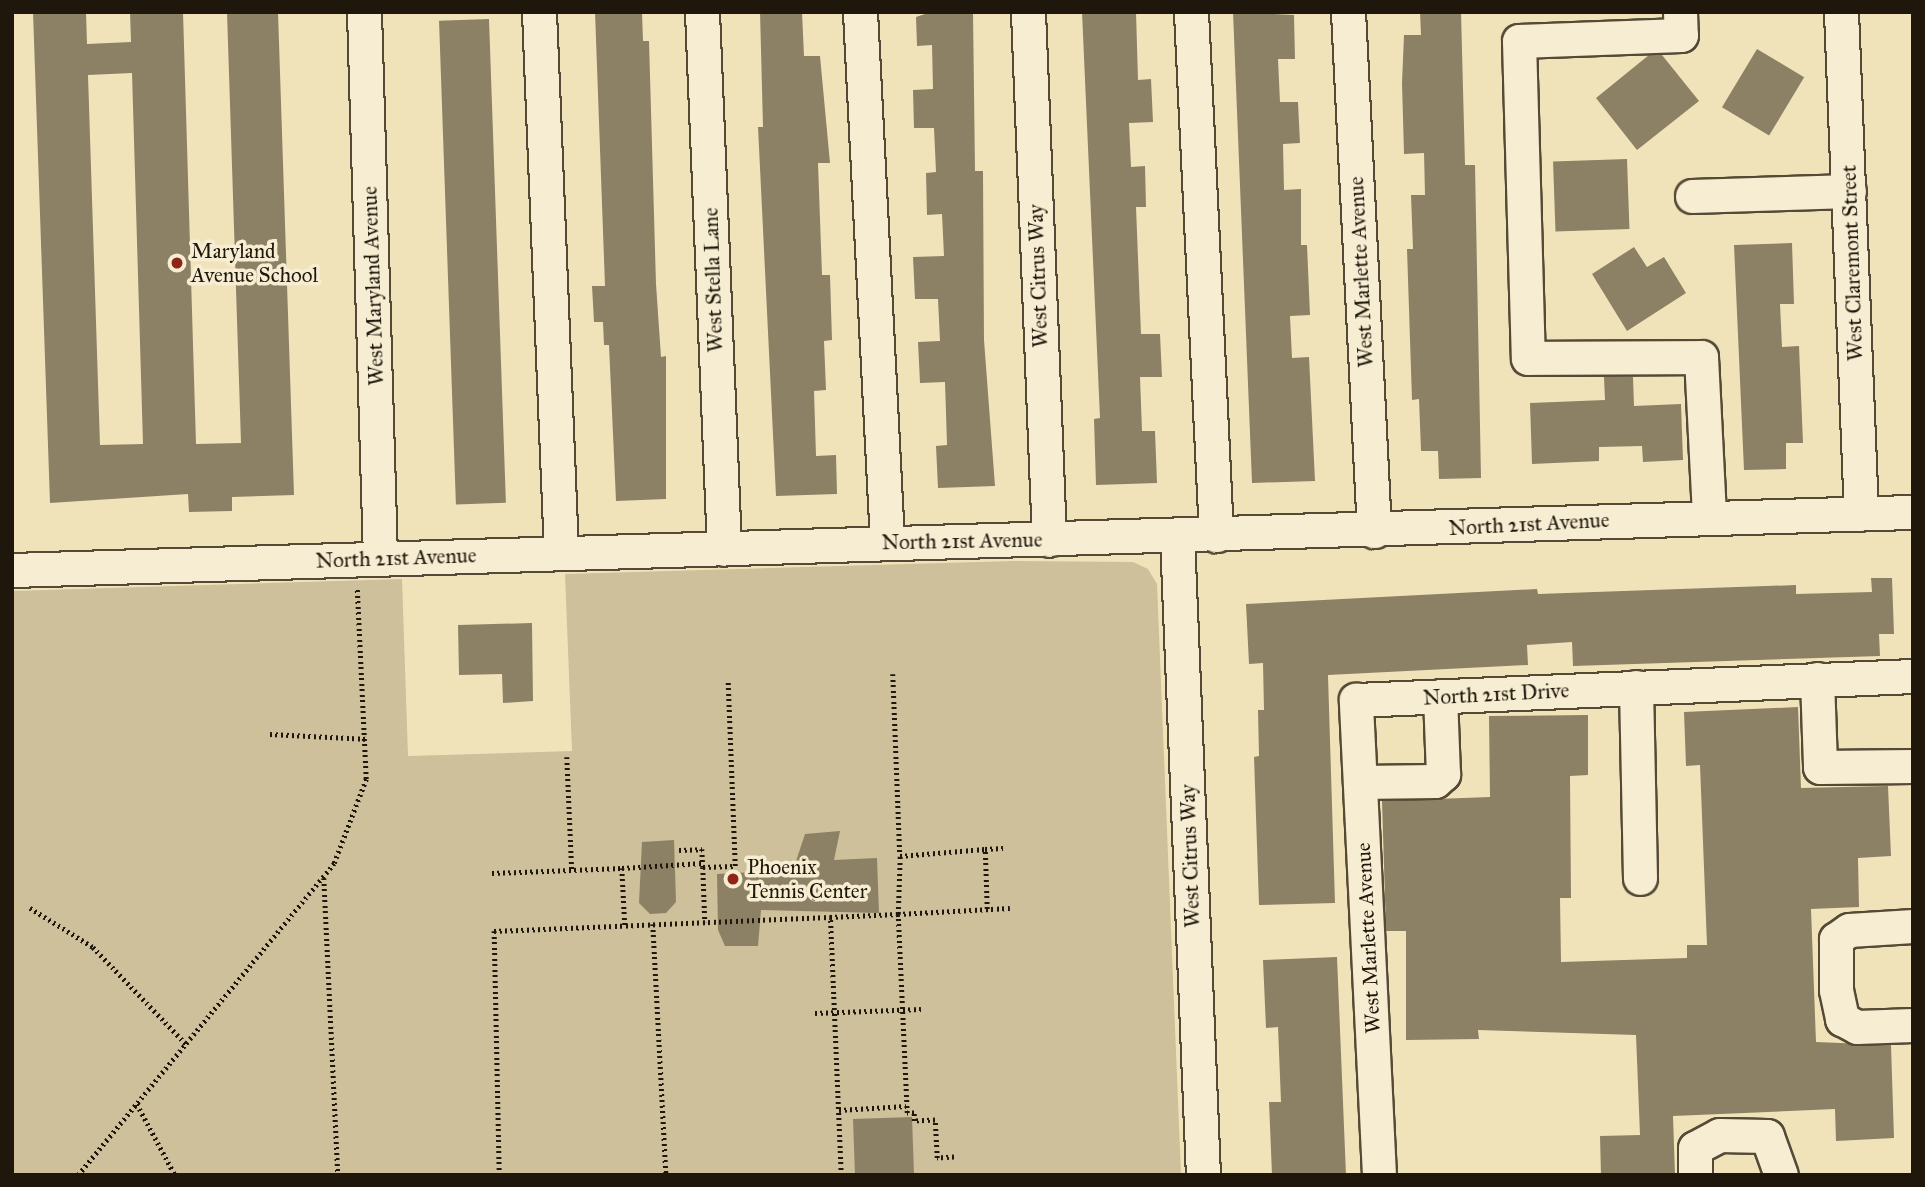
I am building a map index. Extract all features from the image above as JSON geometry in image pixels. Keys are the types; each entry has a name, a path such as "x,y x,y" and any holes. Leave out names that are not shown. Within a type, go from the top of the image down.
{"street":[{"name":"West Maryland Avenue","path":"364,12 380,559"},
{"path":"539,12 561,552"},
{"name":"West Stella Lane","path":"702,12 724,549"},
{"path":"860,12 887,541"},
{"name":"West Citrus Way","path":"1028,12 1049,540"},
{"path":"1191,12 1216,535"},
{"name":"West Marlette Avenue","path":"1348,12 1374,531"},
{"path":"1680,12 1681,34 1519,41 1528,358 1701,357 1709,517"},
{"name":"West Claremont Street","path":"1841,12 1861,514"},
{"path":"1692,196 1849,191"},
{"name":"North 21st Avenue","path":"12,570 724,549 887,541 1049,540 1374,531 1709,517 1913,512"},
{"name":"West Citrus Way","path":"1177,537 1203,1175"},
{"name":"North 21st Drive","path":"1356,701 1913,676"},
{"path":"1817,679 1821,767 1913,766"},
{"path":"1636,687 1640,878"},
{"path":"1360,782 1435,781 1443,774 1440,696"},
{"name":"West Marlette Avenue","path":"1356,701 1379,1175"},
{"path":"1913,926 1849,930 1836,939 1836,990 1842,1019 1857,1027 1913,1025"},
{"path":"1695,1175 1695,1148 1719,1135 1767,1136 1782,1175"}],"path":[{"path":"78,1175 324,877 366,779 369,739 357,583"},
{"path":"893,674 900,856 898,914 906,1106 914,1121 935,1120 937,1158 954,1157"},
{"path":"492,873 735,866 728,682"},
{"path":"270,734 369,739"},
{"path":"567,757 572,870"},
{"path":"900,856 1003,848"},
{"path":"679,850 702,849 705,922"},
{"path":"985,849 987,909"},
{"path":"622,868 625,925"},
{"path":"324,877 338,1175"},
{"path":"30,908 93,947 187,1045"},
{"path":"499,1175 494,931 1010,908"},
{"path":"830,917 841,1175"},
{"path":"653,924 666,1175"},
{"path":"815,1013 921,1009"},
{"path":"137,1104 175,1175"},
{"path":"839,1110 906,1106"}],"shaded area":[{"path":"1013,561 1133,562 1148,569 1157,584 1181,1175 12,1175 12,591 402,579 408,756 572,751 565,574"}],"building":[{"path":"33,12 86,12 87,44 131,42 130,12 183,12 196,444 241,443 227,12 278,12 294,495 232,497 232,511 189,512 188,494 50,503","holes":["132,73 143,444 100,445 88,75"]},
{"path":"595,12 642,12 643,41 649,41 656,284 661,357 666,356 666,499 616,501 609,345 604,345 603,322 594,322 592,286 605,286"},
{"path":"760,12 802,12 804,56 820,56 830,163 818,163 822,275 830,275 832,340 824,341 826,390 814,391 816,456 836,455 837,494 776,496 758,127 763,127"},
{"path":"931,12 973,12 975,171 983,171 984,340 995,486 938,488 936,446 947,445 945,382 920,383 918,342 940,341 938,299 915,299 913,257 944,256 942,214 927,215 926,173 936,172 934,128 914,128 913,90 933,89 932,45 917,46 916,17"},
{"path":"1082,12 1136,12 1138,80 1151,79 1153,122 1129,123 1131,167 1145,166 1146,207 1136,207 1141,334 1160,334 1162,377 1140,377 1142,431 1155,431 1157,483 1096,485 1094,419 1100,418"},
{"path":"1233,12 1294,15 1295,59 1278,59 1280,102 1298,102 1300,143 1283,144 1284,190 1301,189 1301,245 1307,245 1310,315 1290,316 1292,358 1309,357 1315,481 1252,483"},
{"path":"1420,12 1461,12 1465,165 1475,165 1481,478 1439,479 1438,451 1421,451 1419,399 1412,400 1407,249 1413,249 1411,195 1425,195 1424,153 1404,154 1402,83 1404,35 1421,35"},
{"path":"489,19 506,503 456,504 439,21"},
{"path":"1757,49 1804,77 1769,136 1722,107"},
{"path":"1649,55 1662,55 1699,101 1637,150 1596,98"},
{"path":"1627,159 1629,229 1555,232 1553,162"},
{"path":"1792,243 1794,304 1780,304 1782,347 1799,346 1803,443 1786,443 1786,469 1744,470 1734,245"},
{"path":"1634,247 1647,267 1664,257 1686,293 1627,331 1592,274"},
{"path":"1604,377 1633,377 1634,406 1681,404 1683,460 1643,462 1642,446 1599,447 1599,461 1532,464 1530,403 1605,400"},
{"path":"1871,578 1892,578 1894,634 1879,634 1880,656 1573,666 1572,642 1527,645 1528,665 1328,675 1335,903 1259,905 1254,757 1259,756 1258,710 1264,710 1263,663 1249,664 1246,604 1537,589 1538,594 1796,585 1796,594 1872,592"},
{"path":"532,623 533,701 503,703 502,674 459,675 458,625"},
{"path":"1798,707 1801,788 1888,786 1891,856 1858,858 1859,907 1811,909 1816,1042 1891,1045 1894,1138 1836,1141 1835,1109 1673,1116 1675,1175 1601,1175 1600,1136 1640,1135 1636,1035 1478,1030 1479,1039 1406,1040 1406,931 1386,931 1382,801 1490,797 1489,716 1588,715 1588,775 1570,776 1571,898 1560,898 1561,962 1687,958 1687,945 1707,945 1700,765 1686,766 1684,712"},
{"path":"840,831 834,860 877,858 879,913 761,910 758,946 725,946 718,930 717,874 793,870 805,834"},
{"path":"674,840 676,902 666,913 650,914 639,903 642,842"},
{"path":"1337,957 1346,1175 1272,1175 1269,1102 1281,1102 1278,1027 1266,1028 1263,960"},
{"path":"912,1117 914,1175 855,1175 853,1119"}],"place":[{"name":"Maryland Avenue School","path":"177,263"},
{"name":"Phoenix Tennis Center","path":"733,879"}]}
